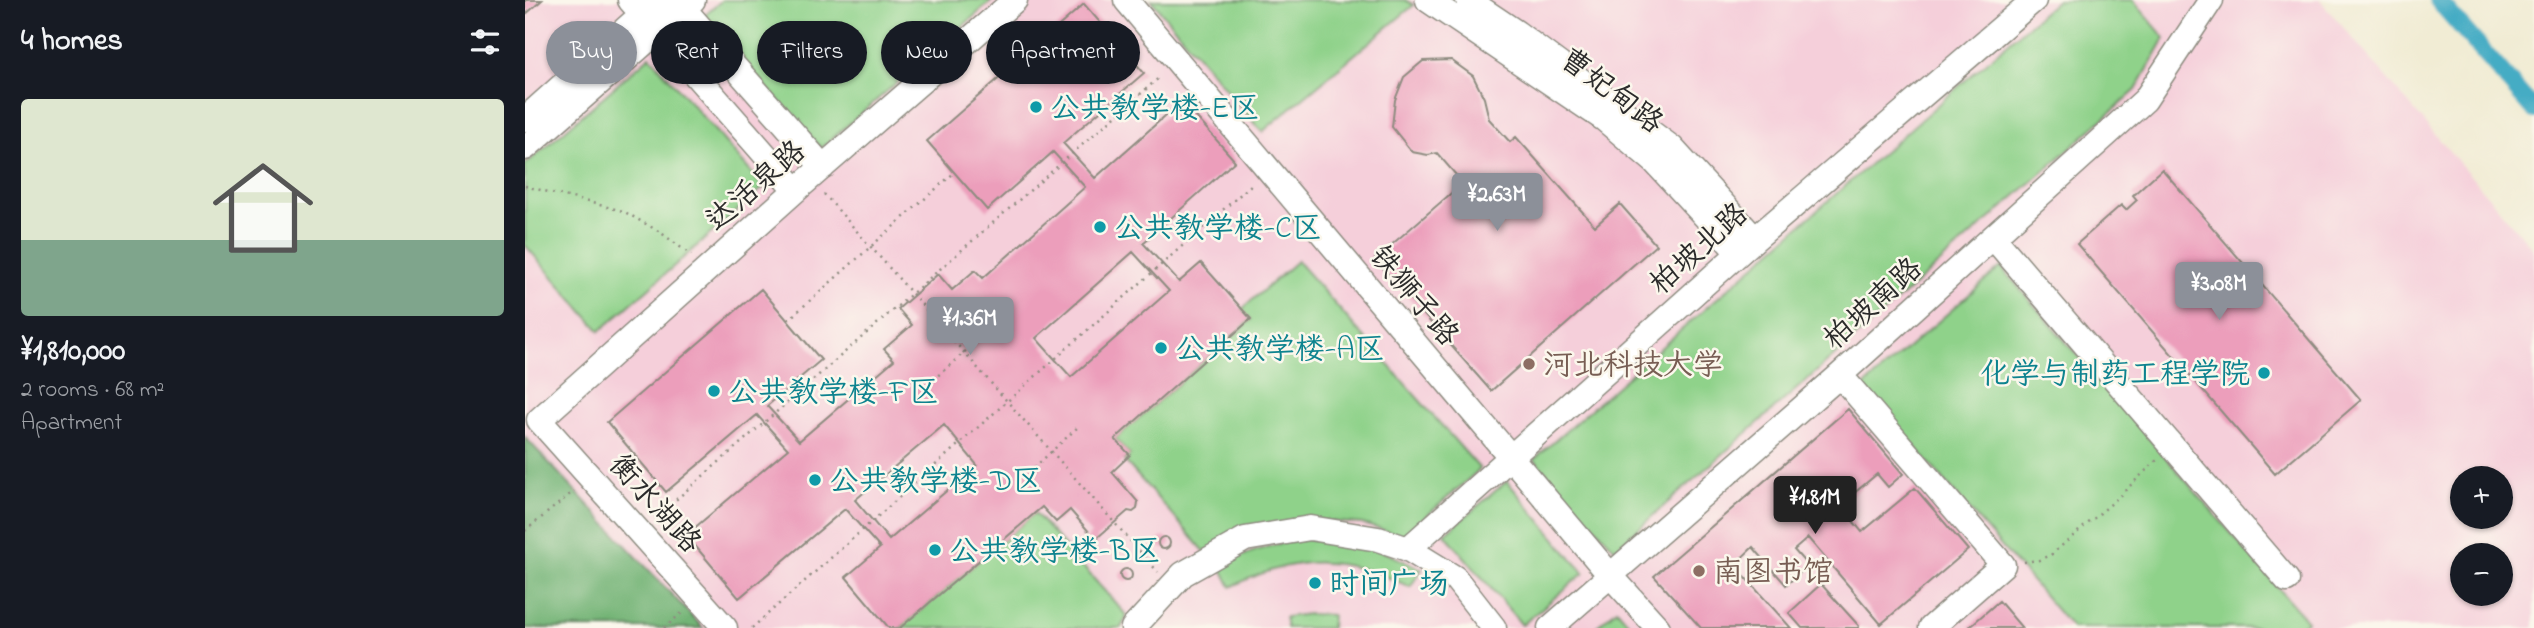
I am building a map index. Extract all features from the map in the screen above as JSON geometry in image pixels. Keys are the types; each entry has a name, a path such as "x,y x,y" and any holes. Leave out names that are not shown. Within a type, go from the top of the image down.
{"lane":[{"name":"达活泉路","path":"539,420 810,178 1015,0"},
{"name":"铁狮子路","path":"1126,0 1510,457 1658,628"},
{"name":"曹妃甸路","path":"1428,0 1604,119 1747,246"},
{"name":"曹妃甸路","path":"1468,0 1672,148 1747,246"},
{"name":"柏坡南路","path":"1550,628 1840,374 2145,100 2211,0"},
{"name":"柏坡北路","path":"1408,549 1747,246 2031,1"},
{"path":"525,119 647,12 684,3 810,178"},
{"path":"647,12 810,178"},
{"path":"525,148 647,12"},
{"path":"1993,237 2287,580"},
{"path":"1840,374 2003,565 1931,628"},
{"name":"衡水湖路","path":"539,420 725,628"},
{"path":"1133,628 1183,574 1245,539 1310,528 1378,539 1408,549 1455,578 1494,628"}],"path":[{"path":"639,531 1178,61"},
{"path":"752,628 1269,170"},
{"path":"788,320 955,172"},
{"path":"810,178 1171,587"},
{"path":"525,186 623,211 660,232 708,268"},
{"path":"933,380 994,326"},
{"path":"1024,477 1079,426"},
{"path":"2003,565 2039,560 2052,554 2112,503 2172,446"},
{"path":"525,531 590,477"},
{"path":"664,628 699,599"}],"shaded area":[{"name":"河北科技大学","path":"525,0 2320,0 2534,250 2534,628 525,628"}],"green space":[{"path":"722,0 993,0 969,21 881,21 881,84 895,84 821,148 763,84 867,84 867,21 757,21 757,77 743,61 743,21 707,21 703,17"},
{"path":"1151,0 1405,0 1414,5 1262,132"},
{"path":"2057,0 2133,0 2165,38 2136,90 1615,549 1534,459"},
{"path":"650,56 651,84 674,84 764,187 600,331 525,245 525,165 618,84 637,84 637,67"},
{"path":"1297,261 1480,469 1404,536 1362,524 1312,520 1205,552 1124,460 1130,455 1115,439 1251,320 1242,309"},
{"path":"2001,267 2307,621 2299,628 2072,628 1863,387"},
{"path":"525,437 703,628 525,628"},
{"path":"1507,481 1584,573 1522,625 1445,534"},
{"path":"1035,513 1127,616 1121,628 900,628"},
{"path":"1299,539 1370,546 1422,569 1410,587 1363,569 1320,563 1277,569 1231,587 1221,567 1259,550"},
{"path":"1617,609 1633,628 1595,628"},
{"path":"1332,615 1331,628 1287,628 1285,617"}],"building":[{"path":"525,0 542,0 525,15"},
{"path":"1084,4 1099,21 1065,21"},
{"path":"1451,60 1473,76 1484,98 1489,119 1510,142 1516,137 1595,226 1620,204 1656,245 1491,391 1375,259 1463,183 1437,153 1428,155 1412,152 1392,127 1395,100 1404,77 1423,61"},
{"path":"992,84 1131,84 1063,143 1095,178 1182,101 1235,161 1143,243 1179,282 1201,263 1251,319 1115,439 1130,455 1112,472 1138,502 1137,509 1128,511 1098,537 1096,545 1093,546 1088,543 1087,538 1091,534 1070,510 1056,522 1042,507 900,628 889,628 846,577 880,548 845,509 739,598 686,535 788,449 757,415 666,492 607,422 761,289 821,360 767,406 799,441 894,360 884,349 912,325 898,309 938,274 952,290 975,270 983,278 1085,187 1053,152 987,210 927,141","holes":["1133,252 1169,291 1071,377 1036,338","944,425 977,465 889,540 855,500"]},
{"path":"2162,169 2361,400 2275,474 2077,244 2121,205 2126,210 2137,200 2133,195"},
{"path":"1848,409 1903,474 1888,487 1877,474 1840,505 1862,532 1915,488 1968,550 1881,624 1808,538 1794,550 1808,566 1786,585 1753,547 1734,565 1791,628 1701,628 1654,576"},
{"path":"1164,537 1170,543 1164,549 1158,543"},
{"path":"1126,569 1132,575 1126,581 1120,575"},
{"path":"1821,584 1858,628 1802,628 1789,613"},
{"path":"1999,601 2022,628 1968,628"}],"waterway":[{"path":"2438,0 2534,110"}],"place":[{"name":"公共教学楼-E区","path":"1036,107"},
{"name":"公共教学楼-C区","path":"1100,227"},
{"name":"公共教学楼-A区","path":"1161,348"},
{"name":"河北科技大学","path":"1529,364"},
{"name":"化学与制药工程学院","path":"2264,373"},
{"name":"公共教学楼-F区","path":"714,391"},
{"name":"公共教学楼-D区","path":"815,480"},
{"name":"公共教学楼-B区","path":"935,550"},
{"name":"南图书馆","path":"1699,571"},
{"name":"时间广场","path":"1315,583"}]}
